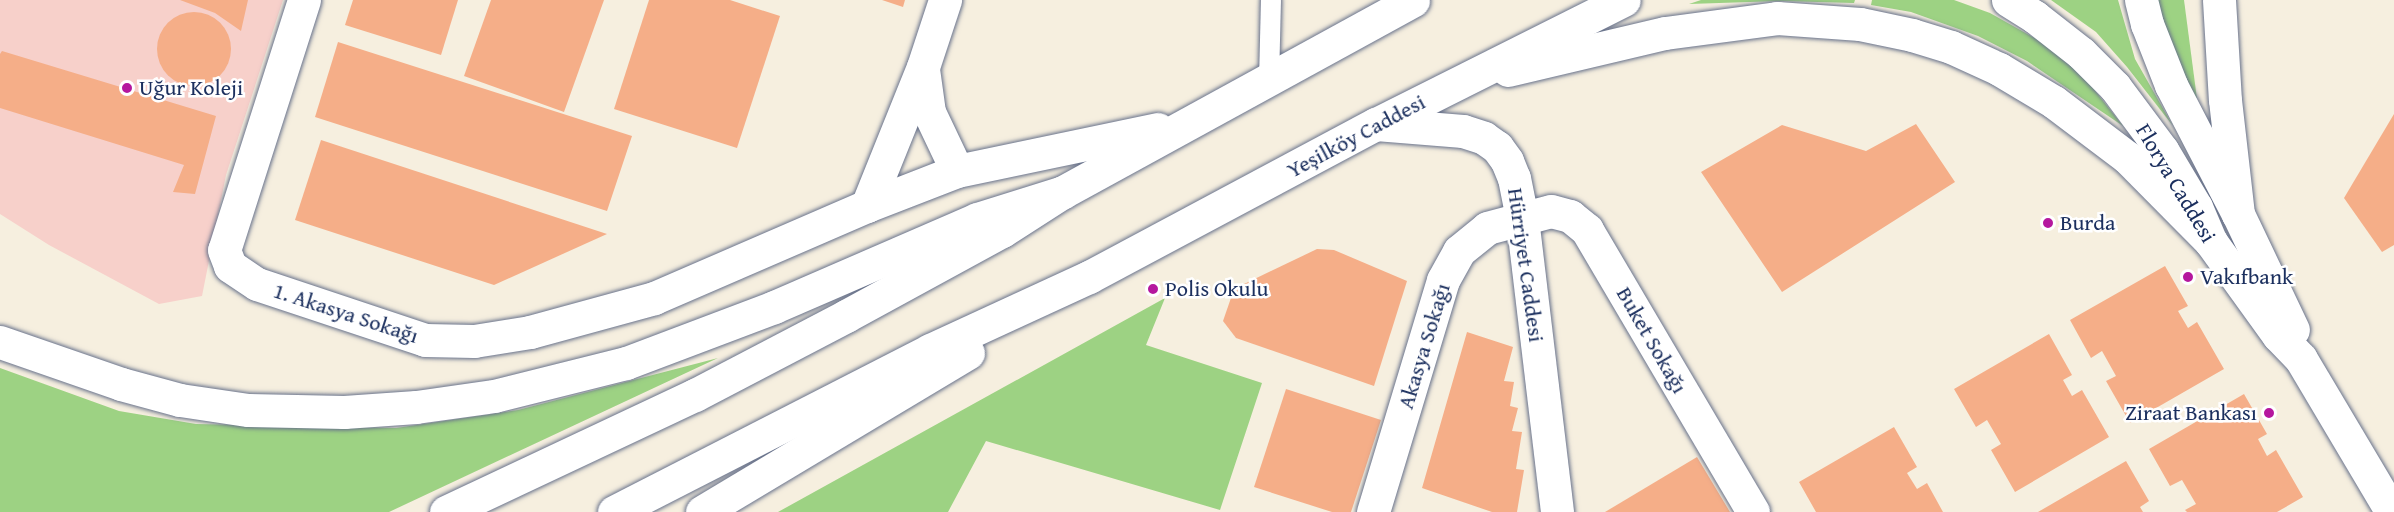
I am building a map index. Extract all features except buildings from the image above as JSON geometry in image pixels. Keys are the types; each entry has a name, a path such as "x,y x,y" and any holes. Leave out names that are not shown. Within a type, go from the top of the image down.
{"main road":[{"name":"1. Akasya Sokağı","path":"304,0 224,250 230,266 257,284 424,340 474,341 530,332 654,298 867,206 957,171 1195,121"},
{"path":"867,206 923,67 945,0"},
{"path":"446,512 694,395 954,258 1063,192 1413,0"},
{"name":"Yeşilköy Caddesi","path":"1089,277 1376,124 1624,0"},
{"name":"Florya Caddesi","path":"2008,0 2034,16 2081,53 2115,87 2162,150 2196,207 2211,242 2278,335 2301,358"},
{"name":"Florya Caddesi","path":"2141,0 2147,24 2171,85 2238,214 2292,327 2301,358 2392,512"},
{"path":"2218,0 2225,100 2238,214"},
{"path":"1463,81 1665,33 1719,24 1777,18 1823,20 1902,33 1951,48 1999,69 2054,102 2128,158 2211,242"},
{"path":"923,67 929,112 957,171"},
{"name":"Hürriyet Caddesi","path":"1376,124 1463,130 1484,138 1497,147 1507,161 1514,178 1522,218 1557,512"},
{"path":"0,342 121,384 180,400 237,408 344,412 427,405 494,396 626,363 774,307 977,219 1063,192"},
{"name":"Buket Sokağı","path":"1522,218 1551,211 1570,216 1587,230 1753,512"},
{"name":"Akasya Sokağı","path":"1373,512 1443,280 1459,251 1487,228 1522,218"},
{"path":"614,512 930,350 1089,277"},
{"path":"702,512 889,402 1089,277"}],"lane":[{"path":"1269,81 1271,0"}],"shaded area":[{"name":"Uğur Koleji","path":"0,0 283,0 226,175 202,296 159,304 49,245 0,214"}],"green space":[{"path":"1701,0 1855,0 1854,3 1782,1 1689,4"},
{"path":"1872,0 1954,0 1990,13 2040,41 2085,78 2123,126 2027,61 1978,36 1911,12 1871,5"},
{"path":"2051,0 2118,0 2135,59 2173,126 2127,67 2096,32"},
{"path":"2154,0 2184,0 2197,99 2179,73"},
{"path":"1165,298 1146,345 1262,383 1220,510 986,441 948,512 778,512"},
{"path":"718,358 389,512 0,512 0,368 119,411 196,424 396,428 518,410"}],"place":[{"name":"Uğur Koleji","path":"127,88"},
{"name":"Burda","path":"2048,223"},
{"name":"Vakıfbank","path":"2188,277"},
{"name":"Polis Okulu","path":"1153,289"},
{"name":"Ziraat Bankası","path":"2269,413"}]}
